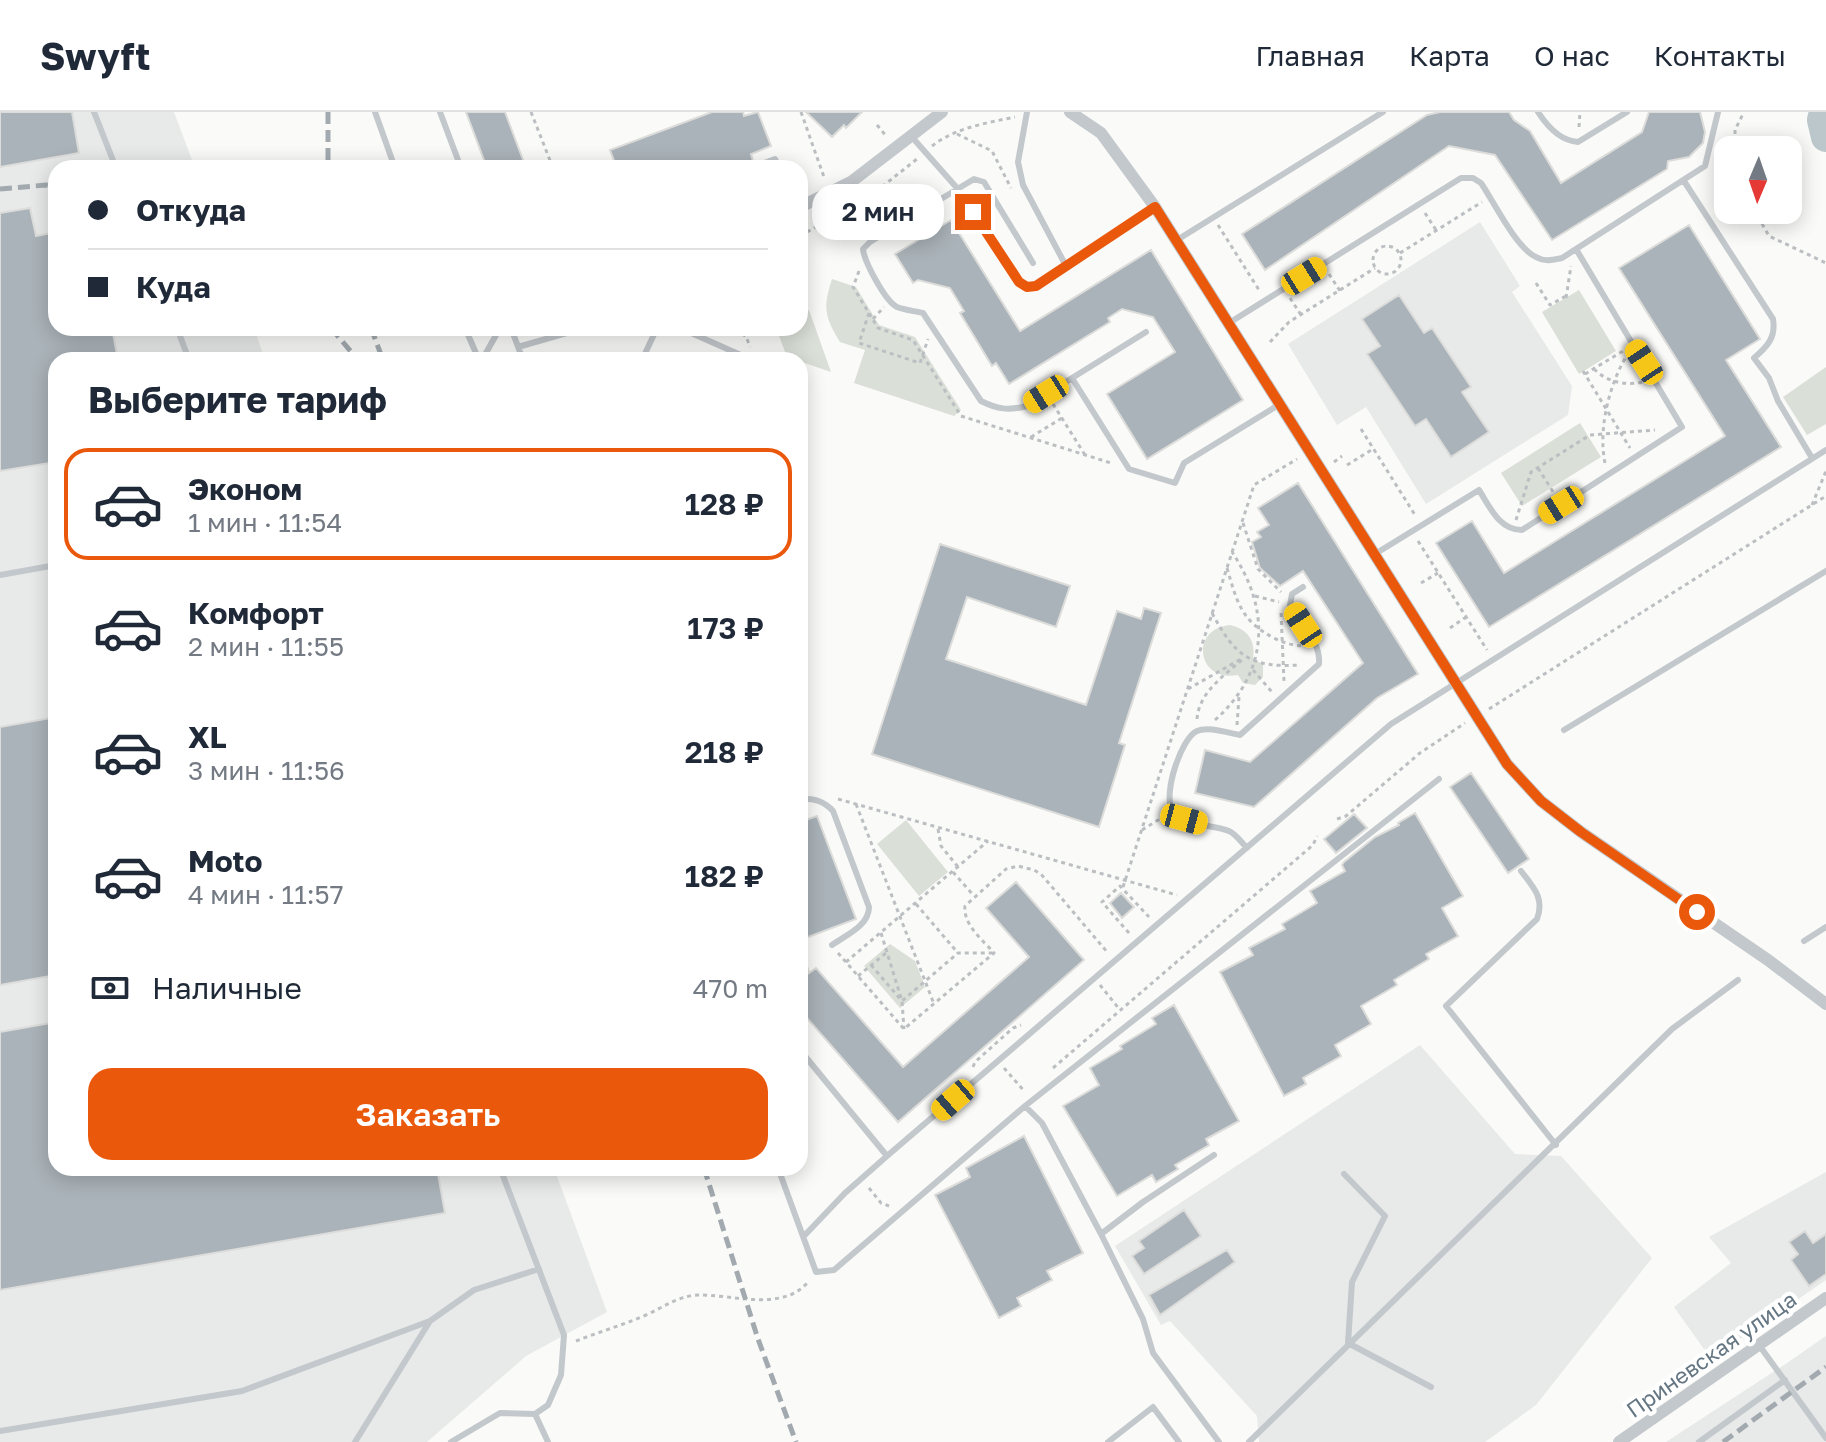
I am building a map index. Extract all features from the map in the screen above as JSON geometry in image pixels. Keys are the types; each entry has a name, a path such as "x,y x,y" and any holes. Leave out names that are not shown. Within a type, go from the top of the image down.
{"street":[{"path":"808,203 868,170 942,112"},
{"path":"1070,112 1101,133 1155,207 1507,764 1541,801 1581,832 1768,960 1826,1004"},
{"name":"Приневская улица","path":"1619,1442 1826,1298"}],"lane":[{"path":"94,112 113,160"},
{"path":"375,112 392,160"},
{"path":"440,112 458,160"},
{"path":"1177,240 1383,112"},
{"path":"1538,112 1562,137 1569,142 1578,142 1627,112"},
{"path":"1229,323 1461,178 1473,178 1481,183 1524,249 1535,257 1549,261 1562,258 1705,166 1718,112"},
{"path":"1026,114 1018,162 1023,185 1066,266"},
{"path":"910,135 957,188 1019,282 1027,287 1036,286 1155,207"},
{"path":"1033,263 984,182 974,179 863,249 863,258 890,301 897,307 923,313 981,401 996,408 1011,410 1027,406 1146,332"},
{"path":"1684,181 1773,319 1775,331 1771,342 1754,358 1769,378 1778,401 1812,458"},
{"path":"1375,554 1479,490 1502,525 1512,530 1522,530 1682,427 1576,249"},
{"path":"514,336 520,352"},
{"path":"518,347 556,336"},
{"path":"698,336 735,352"},
{"path":"1072,378 1129,469 1175,483 1184,463 1280,404"},
{"path":"804,1236 887,1156 1391,724 1826,450"},
{"path":"0,575 48,566"},
{"path":"1564,730 1826,571"},
{"path":"1247,848 1232,832 1184,819 1173,810 1169,790 1185,741 1196,731 1205,729 1240,735 1319,664 1316,645 1290,605 1292,594 1303,587"},
{"path":"781,1176 816,1272 834,1270 1025,1106 1439,779"},
{"path":"808,799 826,803 833,811 869,907 869,916 864,923 832,945"},
{"path":"1521,871 1540,897 1541,908 1537,919 1446,1006 1556,1145"},
{"path":"1804,941 1826,927"},
{"path":"1249,1442 1672,1029 1738,980"},
{"path":"808,1060 887,1156"},
{"path":"1025,1106 1042,1123 1101,1234 1143,1319 1153,1353 1219,1442"},
{"path":"1101,1234 1214,1155"},
{"path":"1344,1174 1385,1216 1352,1282 1348,1343"},
{"path":"451,1442 500,1413 535,1414 548,1405 561,1375 565,1345 559,1322 503,1176"},
{"path":"0,1431 242,1391 430,1321 474,1290 539,1269"},
{"path":"355,1442 430,1321"},
{"path":"1348,1343 1431,1387"},
{"path":"1759,1345 1826,1438"},
{"path":"1699,1442 1785,1380"},
{"path":"1108,1442 1153,1407 1179,1442"},
{"path":"535,1414 548,1442"}],"path":[{"path":"531,112 550,160"},
{"path":"801,112 830,193"},
{"path":"1735,136 1744,112"},
{"path":"808,231 869,197 939,141 978,124 1026,114"},
{"path":"877,125 889,140"},
{"path":"949,127 954,134 992,151 1013,192"},
{"path":"1400,253 1490,196"},
{"path":"1419,203 1436,230"},
{"path":"1213,217 1265,300"},
{"path":"1762,224 1769,236 1826,263"},
{"path":"1387,246 1400,253 1402,260 1395,273 1388,275 1375,268 1374,254 1380,248 1387,246"},
{"path":"1536,283 1550,305 1566,297 1566,284 1576,249"},
{"path":"1323,264 1340,291"},
{"path":"1270,342 1289,322 1375,268"},
{"path":"1284,288 1301,315"},
{"path":"869,313 859,343 920,363 932,327"},
{"path":"1633,345 1584,373 1636,458"},
{"path":"1612,474 1604,461 1606,410 1614,381 1633,345"},
{"path":"1594,369 1601,376 1614,381 1637,383 1655,380"},
{"path":"1046,394 1085,455"},
{"path":"1031,438 1062,418"},
{"path":"1512,530 1531,472 1590,435 1682,427"},
{"path":"1361,429 1421,525"},
{"path":"1347,465 1373,449"},
{"path":"1123,887 1254,485 1300,457"},
{"path":"1538,468 1561,505"},
{"path":"1812,505 1826,471"},
{"path":"1485,711 1826,496"},
{"path":"1243,521 1258,569 1290,605"},
{"path":"1412,531 1493,660"},
{"path":"1232,552 1245,571 1255,596 1259,630 1252,669 1236,709 1240,735"},
{"path":"1227,567 1245,616 1259,630 1283,642 1299,646 1316,645"},
{"path":"1421,583 1438,573"},
{"path":"1279,590 1284,666 1282,699"},
{"path":"1255,596 1290,605"},
{"path":"1212,613 1235,650 1244,658 1284,666 1319,664"},
{"path":"1450,628 1466,617"},
{"path":"1187,690 1244,658"},
{"path":"1196,731 1203,700 1213,686 1244,658"},
{"path":"1252,669 1282,699"},
{"path":"1205,729 1240,693"},
{"path":"1337,819 1346,816 1420,753 1465,723"},
{"path":"830,797 1189,898"},
{"path":"856,804 934,1004"},
{"path":"1140,831 1173,810"},
{"path":"938,827 941,846 958,867"},
{"path":"1049,1072 1313,845 1317,836"},
{"path":"846,962 988,841"},
{"path":"994,953 968,922 964,914 965,906 1012,866 1041,874 1116,962"},
{"path":"953,871 974,896"},
{"path":"1123,887 1120,886 1102,902 1138,943"},
{"path":"1123,887 1157,926"},
{"path":"915,904 958,953"},
{"path":"881,933 902,1001 904,1029"},
{"path":"832,945 904,1029"},
{"path":"858,976 886,953"},
{"path":"902,1001 958,953 994,953"},
{"path":"904,1029 994,953"},
{"path":"871,965 902,1001"},
{"path":"1095,980 1120,1010"},
{"path":"999,1062 1025,1092"},
{"path":"861,1179 885,1206 894,1204"},
{"path":"565,1345 645,1315 680,1297 701,1295 764,1300 802,1289 816,1272"}],"shaded area":[{"path":"0,112 174,112 192,160 48,160 48,336 257,336 262,352 48,352 48,1176 557,1176 607,1312 526,1356 427,1442 0,1442"},
{"path":"1480,222 1520,286 1512,292 1572,386 1568,415 1426,504 1366,407 1337,425 1288,344"},
{"path":"832,279 856,287 879,325 915,337 961,410 954,416 854,383 865,350 840,342 831,325 826,304"},
{"path":"1579,290 1616,351 1579,374 1542,312"},
{"path":"808,310 831,372 808,364 808,352 785,352 779,336 808,336"},
{"path":"1826,367 1826,424 1807,435 1783,397"},
{"path":"1580,423 1601,457 1522,506 1501,473"},
{"path":"1230,625 1249,636 1253,658 1263,665 1263,677 1255,685 1243,683 1238,675 1214,671 1207,664 1203,654 1208,636"},
{"path":"906,820 948,872 919,896 877,844"},
{"path":"890,944 915,961 925,987 900,1008 864,966"},
{"path":"1420,1045 1515,1154 1561,1156 1652,1258 1536,1405 1485,1442 1259,1442 1257,1416 1170,1321 1161,1325 1115,1246"},
{"path":"1826,1172 1826,1280 1711,1359 1674,1307 1731,1263 1709,1237"},
{"path":"1826,1336 1826,1442 1666,1442 1787,1363"}],"building":[{"path":"0,112 72,112 79,153 0,167"},
{"path":"466,112 505,112 523,160 484,160"},
{"path":"712,112 743,112 744,116 758,112 771,146 751,154 753,160 614,160 610,150"},
{"path":"806,112 862,112 832,137"},
{"path":"1440,112 1509,112 1514,120 1530,131 1561,183 1642,132 1649,112 1700,112 1705,132 1703,143 1689,157 1668,161 1667,169 1552,240 1495,155 1449,146 1265,270 1242,234 1427,115"},
{"path":"30,208 36,236 48,234 48,336 114,336 116,352 48,352 48,463 0,471 0,213"},
{"path":"951,220 1020,331 1151,250 1243,400 1147,459 1107,394 1175,352 1153,317 1122,309 1108,318 1110,322 1009,384 996,363 992,366 960,313 964,311 950,288 918,280 913,283 895,254"},
{"path":"1689,225 1760,339 1726,360 1781,447 1489,627 1436,543 1472,521 1504,573 1725,436 1619,268"},
{"path":"1399,295 1424,333 1432,328 1471,387 1462,392 1489,432 1451,457 1426,419 1415,426 1367,354 1380,346 1362,319"},
{"path":"1298,483 1418,674 1377,698 1254,807 1195,793 1205,750 1250,762 1363,663 1303,571 1280,586 1260,568 1252,542 1261,537 1257,532 1269,525 1258,508"},
{"path":"940,544 1070,586 1056,627 967,597 946,659 1086,705 1117,611 1141,619 1144,608 1161,613 1119,743 1125,745 1099,827 872,754"},
{"path":"48,718 48,976 0,985 0,727"},
{"path":"1471,773 1529,859 1508,873 1450,787"},
{"path":"1415,813 1463,896 1442,908 1458,936 1426,954 1429,959 1394,980 1397,985 1361,1006 1371,1024 1335,1045 1341,1056 1303,1078 1306,1084 1284,1096 1220,972 1253,955 1249,948 1285,929 1282,924 1317,903 1310,891 1345,871 1344,862 1375,837"},
{"path":"1354,814 1367,828 1336,853 1324,839"},
{"path":"817,816 856,919 808,937 808,819"},
{"path":"1016,882 1084,960 898,1122 808,1019 808,970 809,973 816,968 903,1067 1029,957 986,908"},
{"path":"1121,893 1134,907 1122,918 1110,903"},
{"path":"1174,1005 1239,1121 1206,1139 1209,1145 1175,1165 1178,1169 1156,1182 1152,1175 1117,1196 1063,1106 1099,1085 1090,1068 1156,1024 1152,1018"},
{"path":"48,1023 48,1176 438,1176 445,1213 0,1290 0,1032"},
{"path":"1024,1136 1083,1253 1047,1271 1052,1280 1017,1298 1021,1306 999,1318 935,1195 970,1177 966,1168"},
{"path":"1184,1210 1201,1236 1144,1274 1132,1256 1144,1248 1139,1241"},
{"path":"1805,1231 1813,1243 1826,1234 1826,1274 1809,1286 1791,1260 1798,1254 1789,1242"},
{"path":"1227,1250 1235,1262 1160,1315 1149,1295"}],"waterway":[{"path":"1824,112 1822,120 1826,137"}],"railway":[{"path":"328,112 328,160"},
{"path":"0,189 48,185"},
{"path":"338,336 351,352"},
{"path":"374,336 380,352"},
{"path":"707,1176 758,1339 796,1442"},
{"path":"1723,1442 1826,1367"}],"route":[{"path":"973,212 1019,282 1027,287 1036,286 1155,207 1507,764 1541,801 1697,912"}]}
